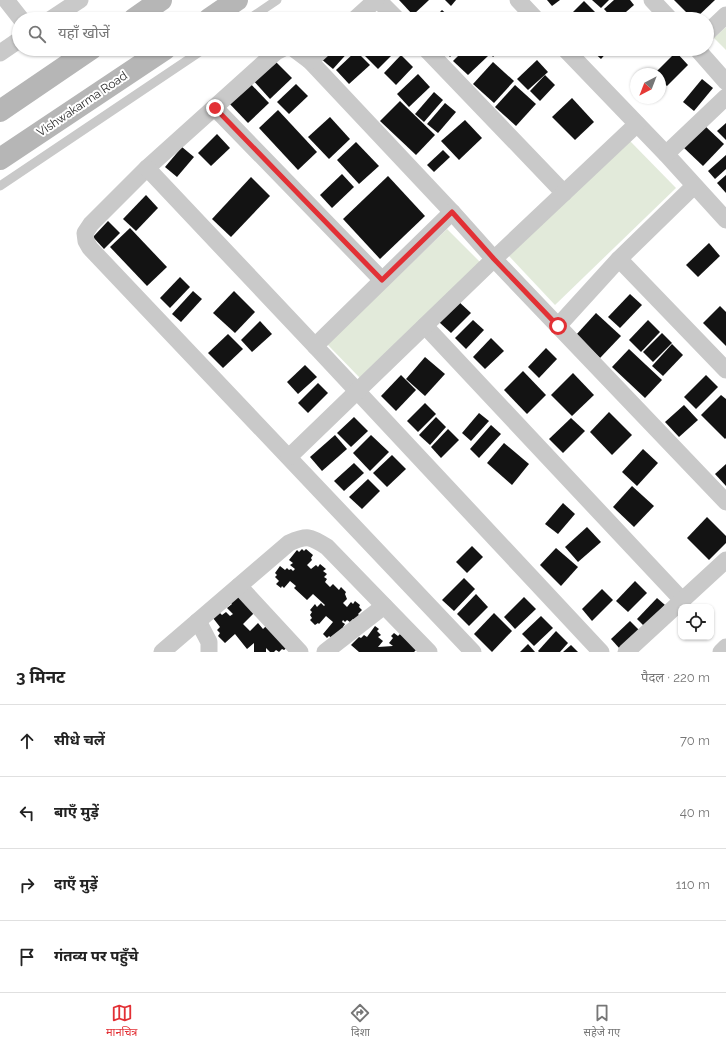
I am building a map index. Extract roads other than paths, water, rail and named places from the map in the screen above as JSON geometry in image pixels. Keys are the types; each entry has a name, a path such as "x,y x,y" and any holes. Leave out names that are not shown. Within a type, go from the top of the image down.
{"street":[{"path":"6,0 15,12"},
{"path":"62,12 80,0"},
{"path":"144,12 161,0"},
{"path":"219,12 237,0"},
{"path":"363,12 377,0 390,12"},
{"path":"518,0 529,12"},
{"path":"652,0 663,12"},
{"path":"714,26 726,15"},
{"path":"0,53 12,45"},
{"path":"0,111 81,56"},
{"name":"Vishwakarma Road","path":"0,159 154,56"},
{"path":"272,56 147,168 91,224 85,233 86,241 90,248 473,652"},
{"path":"303,56 310,61 452,212 494,259 726,502"},
{"path":"310,61 315,56"},
{"path":"433,56 564,193"},
{"path":"572,56 666,154 726,220"},
{"path":"703,56 726,82"},
{"path":"666,154 726,97"},
{"path":"215,108 382,280"},
{"path":"289,457 494,259 637,124"},
{"path":"147,168 601,652"},
{"path":"558,326 619,259 694,186"},
{"path":"315,346 452,212"},
{"path":"619,259 726,370"},
{"path":"425,326 682,600"},
{"path":"162,652 289,543 304,537 316,540 326,547 429,652"},
{"path":"626,652 726,560"},
{"path":"239,586 300,652"},
{"path":"325,652 384,606"},
{"path":"198,622 209,642 209,652"},
{"path":"721,652 726,647"}],"lane":[{"path":"259,12 277,0"},
{"path":"0,186 194,56"}]}
